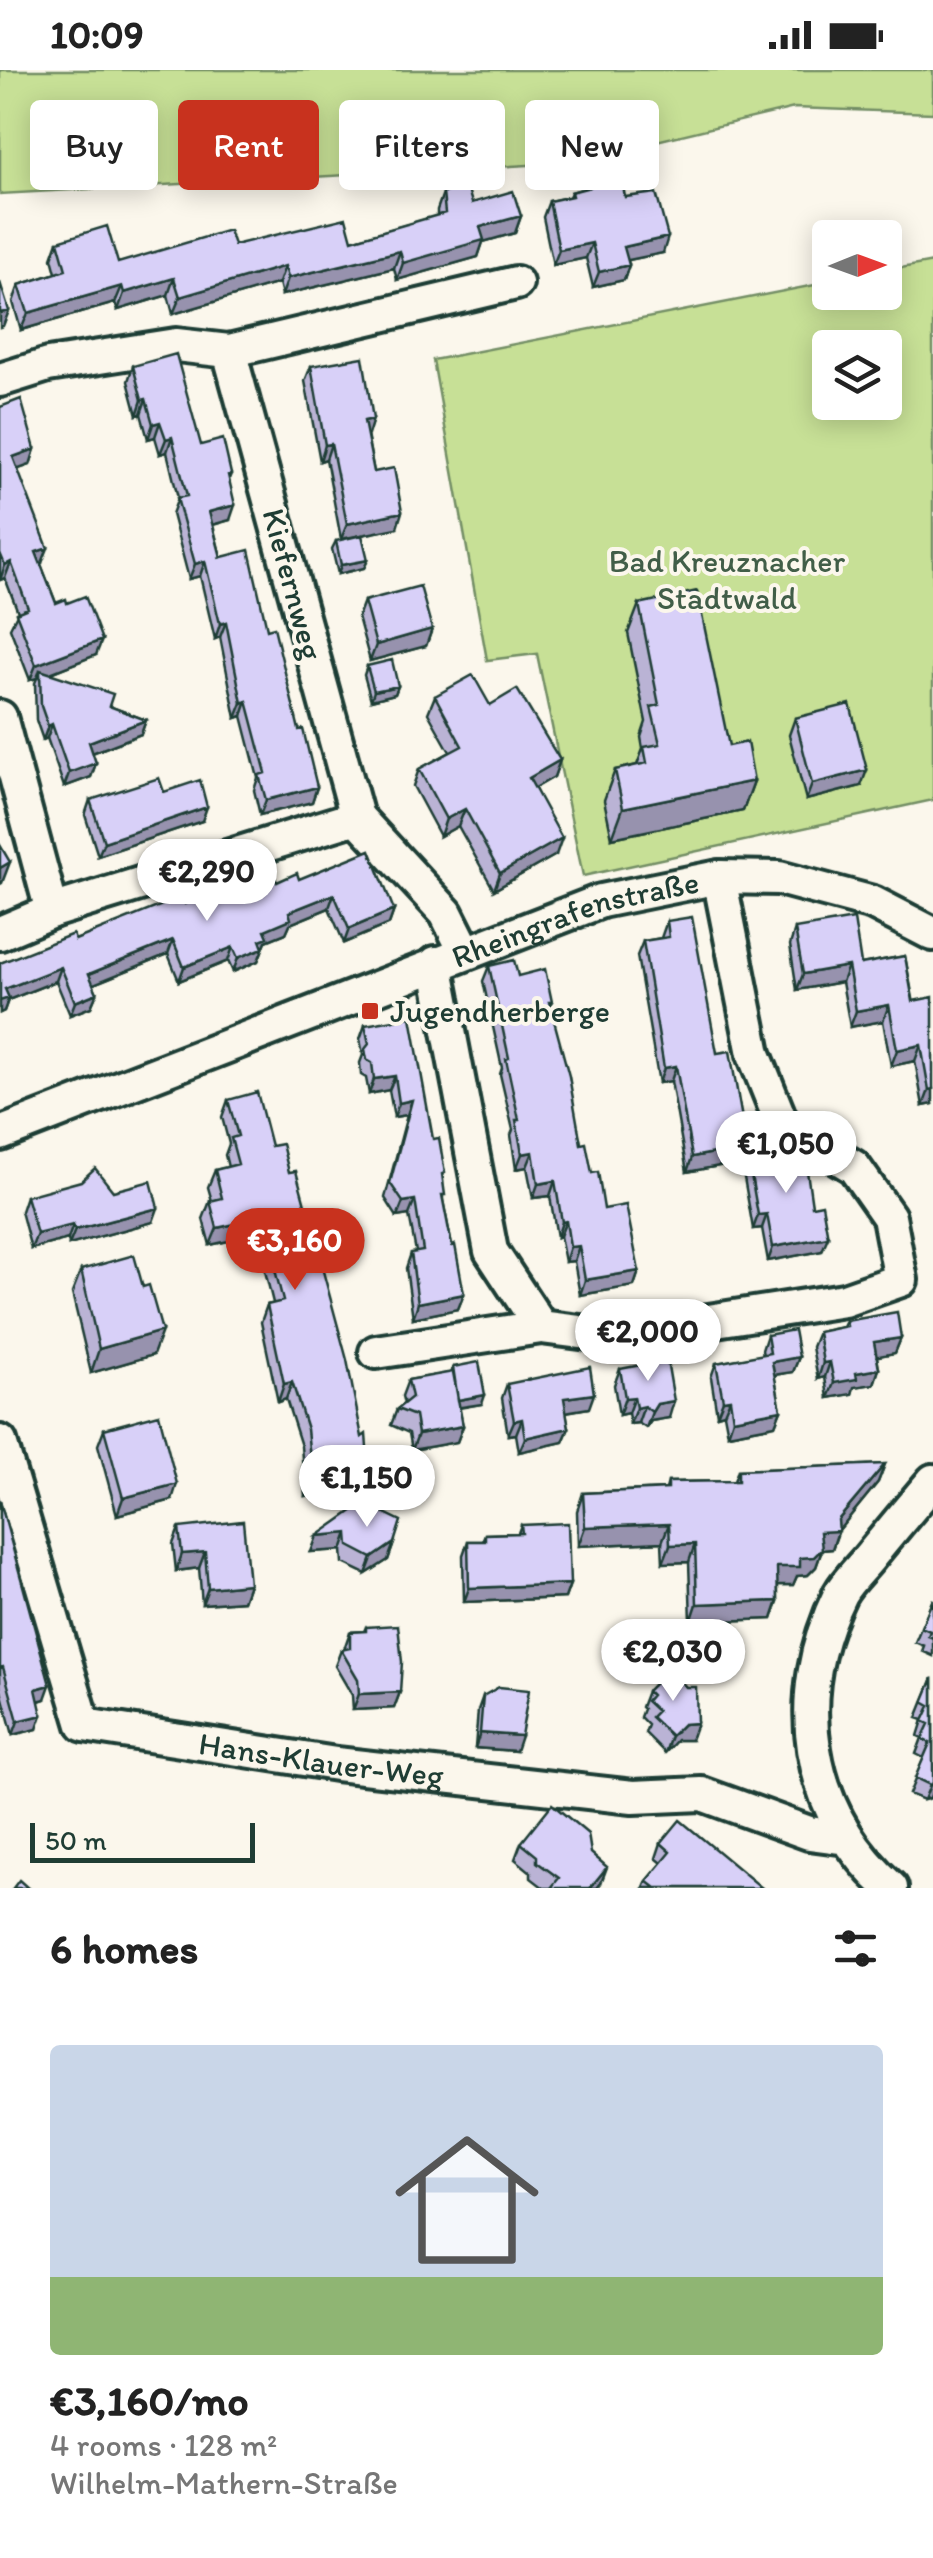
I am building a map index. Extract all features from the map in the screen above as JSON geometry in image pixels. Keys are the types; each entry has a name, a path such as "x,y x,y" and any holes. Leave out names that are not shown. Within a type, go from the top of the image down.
{"street":[{"path":"0,380 48,366 176,345 229,352 516,283"},
{"name":"Kiefernweg","path":"229,352 357,817 446,912 491,1251 541,1327"},
{"path":"0,716 52,911"},
{"path":"0,934 52,911 357,817"},
{"path":"376,1352 541,1327 612,1336 844,1300 901,1280 889,1216 854,1167 782,1124 754,1054 719,877"},
{"name":"Rheingrafenstraße","path":"0,1134 601,901 719,877 779,878 873,903 933,934"},
{"name":"Hans-Klauer-Weg","path":"0,1442 84,1724 336,1764 633,1797 702,1794 809,1833 847,1838"},
{"path":"891,1888 847,1838 814,1765 809,1705 821,1644 842,1591 933,1481"}],"green space":[{"path":"0,70 933,70 933,113 794,108 659,140 659,100 525,100 525,165 505,166 505,100 339,100 339,175 319,176 319,100 178,100 178,184 158,185 158,100 30,100 30,190 73,190 0,194"},
{"name":"Bad Kreuznacher Stadtwald","path":"933,262 933,800 583,876 537,654 487,660 433,360 812,286 812,310 902,310 902,268"}],"building":[{"path":"468,190 472,203 513,191 521,216 480,227 484,240 403,263 400,251 288,278 285,266 180,297 174,278 124,293 122,286 28,313 19,285 66,270 58,241 107,226 118,263 229,230 234,245 346,218 352,240 445,213 443,193"},
{"path":"624,190 625,197 656,193 668,237 624,247 629,265 599,272 592,243 559,250 549,201 572,196 571,192"},
{"path":"0,282 9,311 0,313"},
{"path":"176,354 201,445 223,439 231,474 228,475 235,505 209,512 221,557 218,558 249,550 267,629 274,627 317,787 266,800 259,775 266,773 247,701 242,703 226,622 220,624 205,561 195,564 177,498 187,496 172,437 166,439 160,422 153,424 133,366"},
{"path":"363,357 373,419 364,421 374,472 394,468 402,512 347,524 331,444 325,445 311,366"},
{"path":"21,399 35,449 13,457 48,548 36,552 56,603 85,596 102,640 36,665 16,613 28,608 11,562 5,565 0,553 0,407"},
{"path":"362,535 368,560 341,565 336,541"},
{"path":"420,586 432,629 376,645 364,601"},
{"path":"697,591 729,746 747,742 754,781 623,808 615,770 647,763 644,747 660,744 651,707 659,705 639,604"},
{"path":"392,660 398,686 374,691 367,666"},
{"path":"40,670 113,694 109,706 146,720 89,742 96,763 69,773 52,724 48,726 41,706"},
{"path":"473,675 490,705 517,689 560,760 529,778 562,838 500,873 465,809 446,819 419,769 462,746 435,696"},
{"path":"850,704 867,770 812,784 795,718"},
{"path":"159,778 164,792 200,780 207,807 104,842 90,800"},
{"path":"0,845 10,862 0,868"},
{"path":"370,850 394,910 349,929 334,894 289,912 291,919 265,930 268,937 260,940 263,948 238,958 233,947 184,967 173,940 89,974 97,993 75,1002 61,967 5,989 9,998 0,1001 0,963 73,934 75,940 182,897 185,904 271,869 277,882 297,873 299,879"},
{"path":"692,917 717,1053 730,1051 747,1147 692,1157 676,1066 664,1068 643,941 669,937 667,921"},
{"path":"854,919 861,964 905,956 913,1001 933,997 933,1089 929,1090 921,1045 897,1050 889,1005 856,1011 848,966 803,974 795,929"},
{"path":"514,960 518,976 545,969 581,1144 586,1143 592,1173 598,1172 604,1209 626,1205 639,1271 585,1280 579,1246 570,1247 566,1221 562,1222 555,1181 538,1184 533,1152 522,1154 506,1059 509,1058 489,966"},
{"path":"411,1017 433,1139 439,1138 445,1173 442,1195 464,1294 418,1303 411,1253 423,1251 415,1200 403,1202 390,1183 412,1100 399,1103 395,1076 374,1079 365,1049 369,1044 365,1025"},
{"path":"257,1092 271,1146 282,1144 289,1172 296,1171 347,1360 362,1437 366,1434 369,1474 312,1478 307,1429 292,1382 284,1384 267,1305 283,1301 262,1218 217,1228 210,1201 222,1198 215,1170 238,1164 231,1138 238,1136 228,1100"},
{"path":"795,1144 797,1158 805,1157 812,1206 822,1204 828,1237 773,1247 767,1214 758,1215 747,1152"},
{"path":"95,1168 113,1191 151,1181 158,1208 75,1230 73,1225 37,1234 26,1196 81,1181"},
{"path":"134,1255 143,1287 149,1285 162,1331 99,1349 81,1270"},
{"path":"897,1312 901,1338 874,1342 879,1369 856,1373 857,1379 834,1383 830,1362 823,1363 818,1332 847,1326 846,1321"},
{"path":"794,1330 799,1357 772,1362 781,1410 733,1419 730,1399 723,1400 716,1363 770,1353 767,1335"},
{"path":"667,1360 674,1401 657,1404 652,1412 644,1406 636,1408 634,1397 625,1398 620,1369"},
{"path":"479,1362 485,1395 458,1400 453,1367"},
{"path":"590,1367 594,1394 564,1398 569,1428 525,1438 522,1419 514,1421 507,1384"},
{"path":"453,1372 463,1426 418,1434 415,1416 397,1409 412,1397 408,1380"},
{"path":"159,1414 177,1484 123,1498 104,1429"},
{"path":"885,1464 838,1520 839,1531 820,1532 822,1549 814,1557 800,1558 800,1567 777,1567 778,1601 697,1604 695,1544 670,1545 669,1524 585,1527 583,1493 668,1489 668,1482 738,1481 738,1470"},
{"path":"0,1501 50,1685 36,1689 42,1715 18,1721 3,1667 0,1668"},
{"path":"364,1503 401,1521 394,1543 372,1558 349,1546 348,1533 317,1536"},
{"path":"243,1521 249,1584 208,1588 205,1552 182,1554 179,1528"},
{"path":"568,1523 570,1584 469,1588 468,1541 485,1541 485,1534 522,1533 521,1525"},
{"path":"933,1599 933,1638 928,1636 930,1631 921,1627"},
{"path":"398,1625 400,1692 359,1694 358,1679 341,1650 350,1648 350,1632"},
{"path":"672,1673 686,1687 696,1687 697,1723 683,1724 671,1736 651,1717 657,1711 646,1701 651,1695 647,1691 664,1674 668,1678"},
{"path":"933,1678 930,1785 915,1778 930,1743 922,1739 929,1724 923,1721 930,1706 923,1702"},
{"path":"499,1687 529,1690 521,1736 480,1733 483,1696"},
{"path":"552,1804 588,1834 591,1853 607,1867 590,1888 551,1888 559,1878 537,1862 537,1856 521,1843"},
{"path":"680,1820 762,1888 656,1888 647,1881 671,1852 661,1843"}],"place":[{"name":"Jugendherberge","path":"370,1011"}]}
